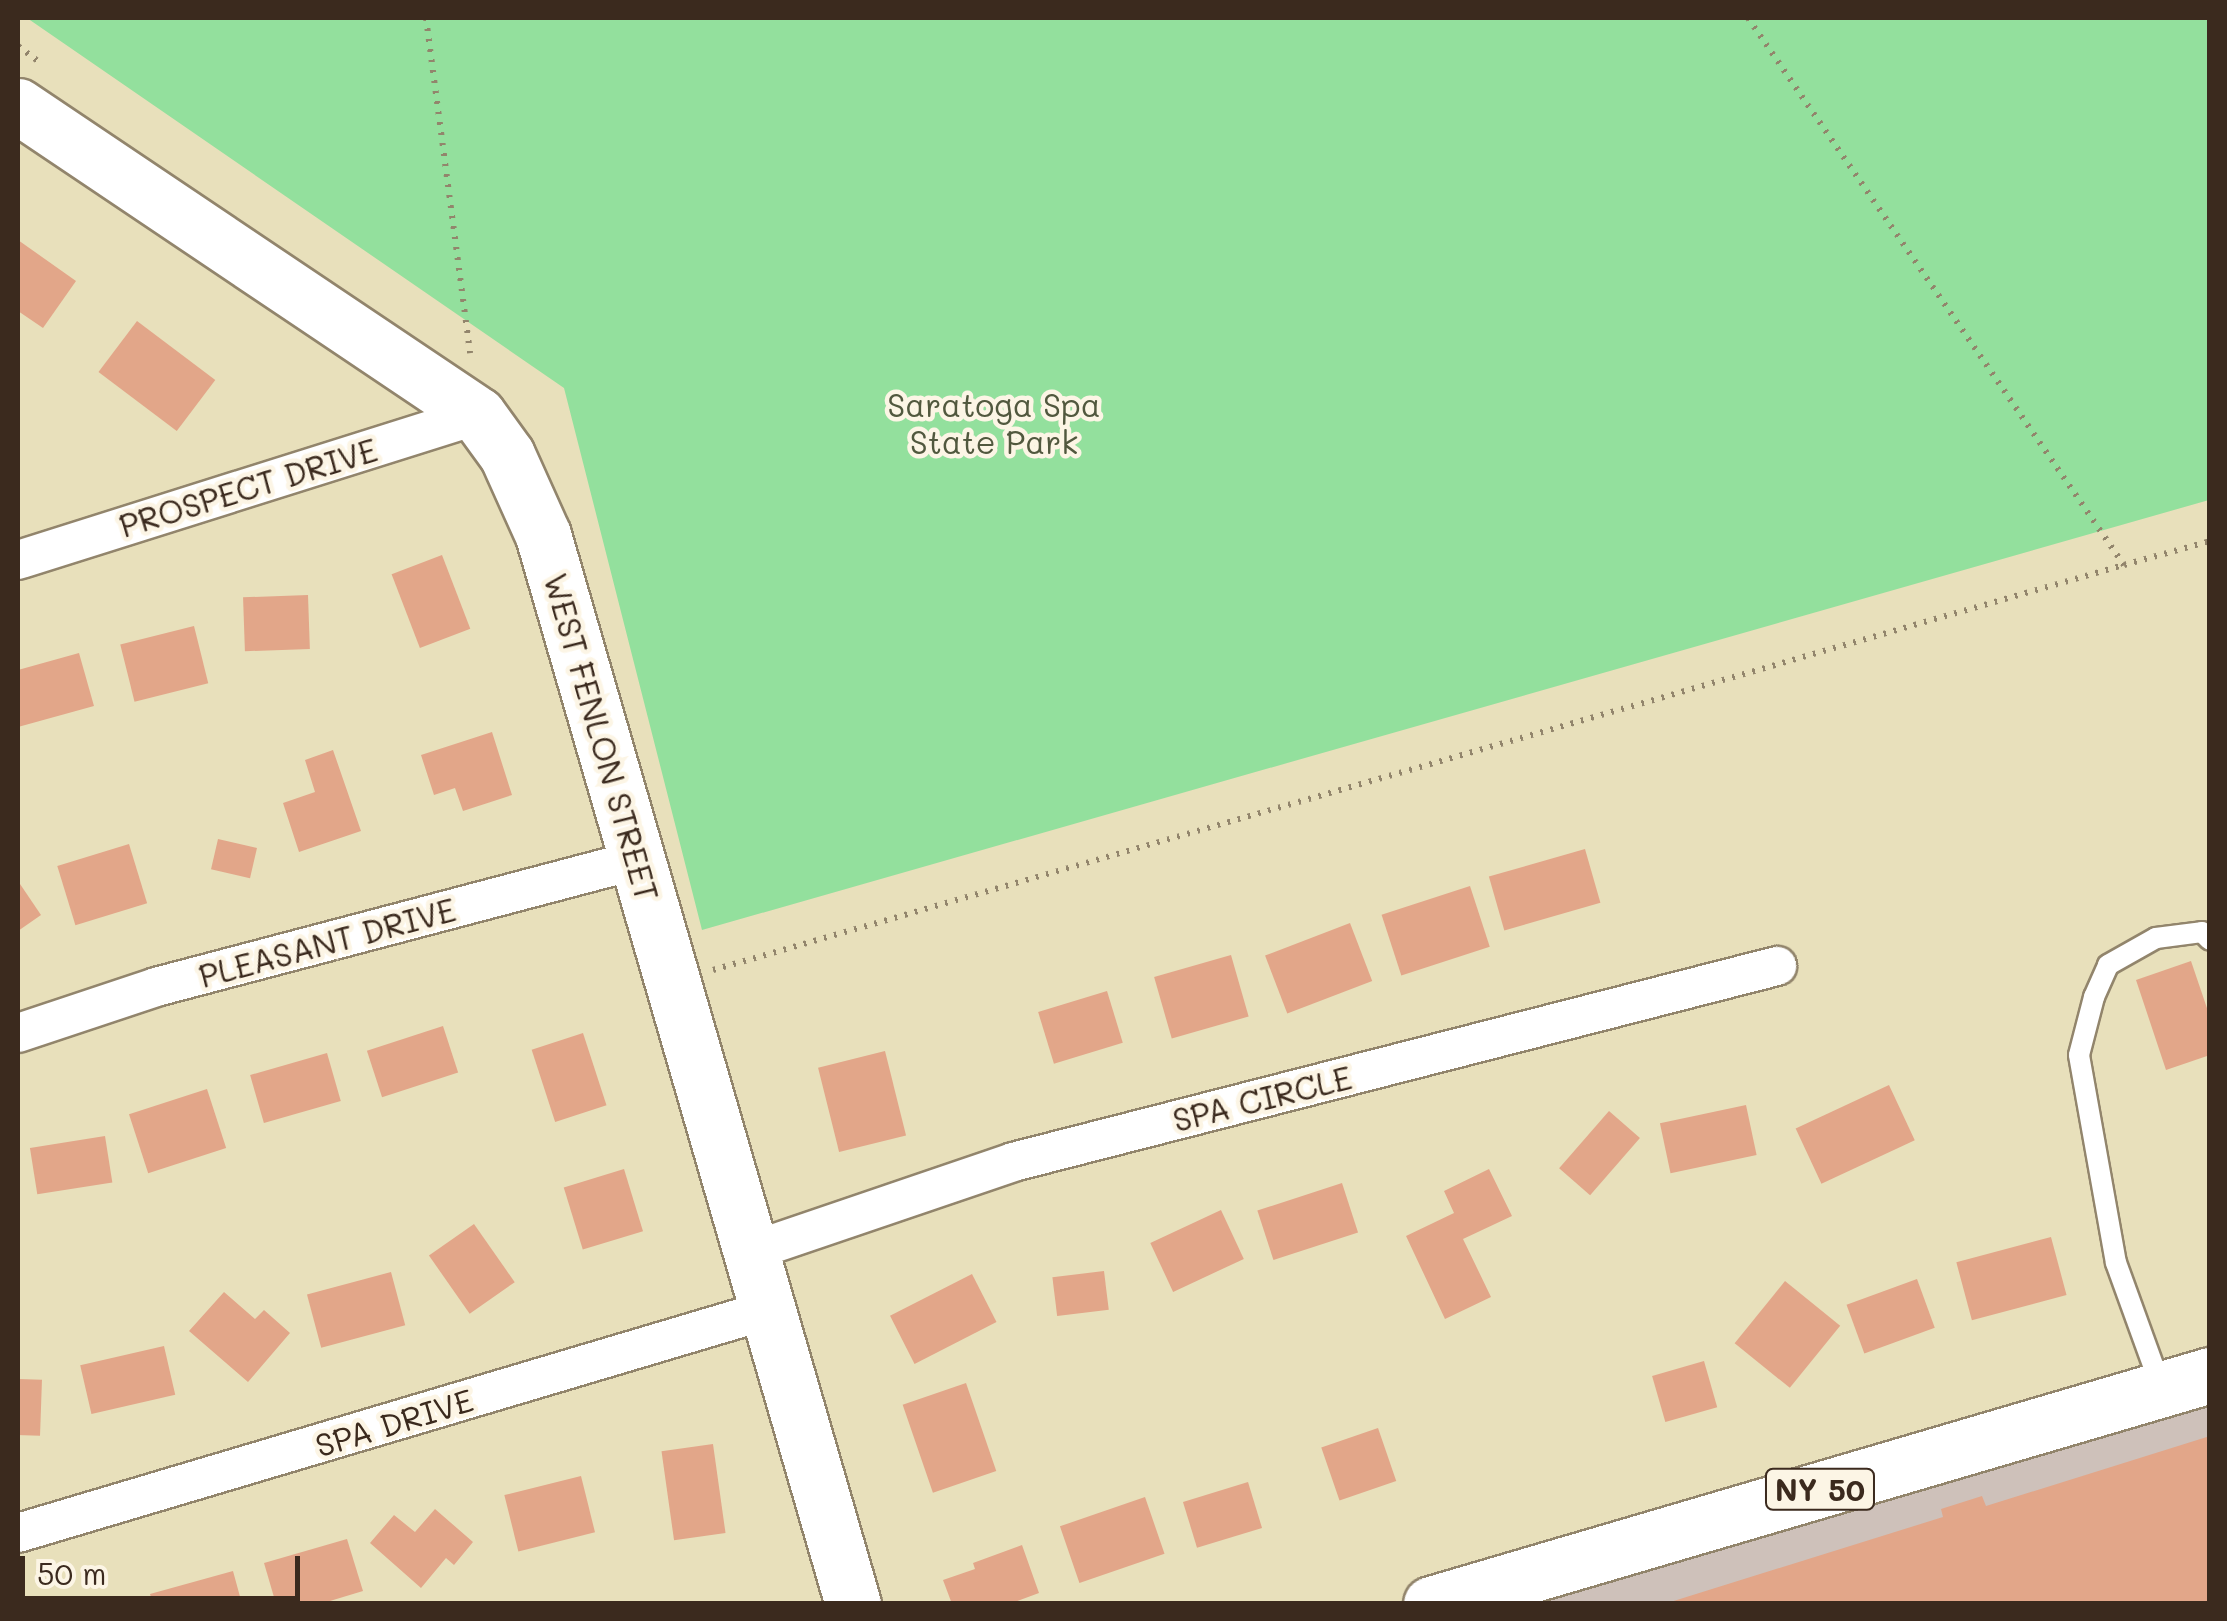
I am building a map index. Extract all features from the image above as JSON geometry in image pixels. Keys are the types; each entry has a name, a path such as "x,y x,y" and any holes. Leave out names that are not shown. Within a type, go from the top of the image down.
{"main road":[{"name":"WEST FENLON STREET","path":"18,106 478,415 508,454 542,535 854,1604"},
{"name":"NY 50","path":"1431,1604 2186,1382"}],"street":[{"name":"PROSPECT DRIVE","path":"18,560 478,415"},
{"name":"PLEASANT DRIVE","path":"18,1033 156,987 638,860"},
{"name":"SPA CIRCLE","path":"752,1250 1012,1162 1777,966"},
{"name":"SPA DRIVE","path":"18,1533 770,1309"}],"lane":[{"path":"2186,1382 2116,1263 2079,1055 2094,997 2108,965 2156,938 2202,932 2210,940"}],"path":[{"path":"426,18 478,415"},
{"path":"1748,18 2124,565"},
{"path":"672,982 2210,541"}],"shaded area":[{"path":"2209,1394 2209,1603 1519,1603"}],"green space":[{"name":"Saratoga Spa State Park","path":"27,18 2209,18 2209,500 702,930 564,388"}],"building":[{"path":"18,240 76,281 43,328 18,311"},
{"path":"137,321 215,380 177,431 98,372"},
{"path":"442,555 470,629 420,648 392,574"},
{"path":"308,595 310,649 245,651 243,597"},
{"path":"194,626 208,683 135,702 120,644"},
{"path":"79,653 94,706 18,727 18,670"},
{"path":"492,732 512,795 463,811 455,788 434,795 421,755"},
{"path":"333,750 361,831 299,852 283,803 315,792 305,760"},
{"path":"218,839 257,848 250,878 211,869"},
{"path":"129,844 147,903 75,925 57,866"},
{"path":"1585,849 1600,903 1504,930 1489,877"},
{"path":"18,881 41,915 18,931"},
{"path":"1470,886 1490,947 1401,976 1382,915"},
{"path":"1350,923 1372,981 1287,1013 1265,956"},
{"path":"1231,955 1249,1017 1172,1039 1154,977"},
{"path":"2191,961 2210,1017 2210,1055 2166,1070 2136,980"},
{"path":"1107,991 1123,1043 1054,1064 1038,1012"},
{"path":"443,1026 458,1073 382,1097 367,1051"},
{"path":"583,1033 606,1105 555,1122 532,1050"},
{"path":"885,1051 906,1135 839,1152 818,1068"},
{"path":"327,1053 341,1101 264,1123 250,1075"},
{"path":"1889,1085 1915,1140 1821,1184 1796,1129"},
{"path":"207,1089 226,1148 148,1173 129,1114"},
{"path":"1746,1105 1757,1155 1671,1173 1660,1123"},
{"path":"1609,1111 1640,1138 1590,1195 1559,1168"},
{"path":"105,1136 112,1182 37,1194 30,1148"},
{"path":"624,1169 643,1231 583,1250 564,1187"},
{"path":"1489,1169 1512,1216 1463,1239 1491,1297 1445,1319 1406,1236 1454,1213 1444,1191"},
{"path":"1342,1183 1358,1232 1273,1260 1257,1211"},
{"path":"1221,1210 1244,1259 1173,1292 1150,1243"},
{"path":"474,1224 515,1282 470,1314 429,1256"},
{"path":"2051,1237 2067,1295 1972,1320 1956,1262"},
{"path":"1104,1271 1109,1310 1057,1316 1052,1277"},
{"path":"391,1272 405,1325 321,1348 307,1295"},
{"path":"972,1274 997,1322 915,1364 890,1316"},
{"path":"1917,1279 1935,1328 1864,1354 1847,1305"},
{"path":"1785,1281 1840,1326 1790,1388 1735,1343"},
{"path":"224,1292 255,1319 264,1310 290,1333 248,1382 189,1331"},
{"path":"164,1346 175,1395 91,1414 80,1365"},
{"path":"1704,1361 1717,1407 1665,1422 1652,1376"},
{"path":"18,1379 42,1380 40,1436 18,1435"},
{"path":"966,1383 996,1471 933,1493 903,1405"},
{"path":"1378,1428 1396,1481 1340,1500 1321,1448"},
{"path":"2210,1436 2210,1604 1664,1604 1943,1517 1941,1509 1982,1496 1986,1506"},
{"path":"713,1444 726,1533 674,1540 662,1451"},
{"path":"581,1476 595,1532 518,1551 504,1495"},
{"path":"1248,1482 1262,1528 1197,1548 1183,1502"},
{"path":"1145,1497 1165,1554 1079,1583 1060,1526"},
{"path":"435,1509 473,1542 454,1565 446,1558 421,1588 370,1543 394,1515 415,1532"},
{"path":"347,1539 363,1591 320,1604 276,1604 264,1563"},
{"path":"1022,1545 1039,1593 1009,1604 952,1604 943,1580 975,1569 973,1563"},
{"path":"233,1571 242,1604 153,1604 150,1594"}]}
